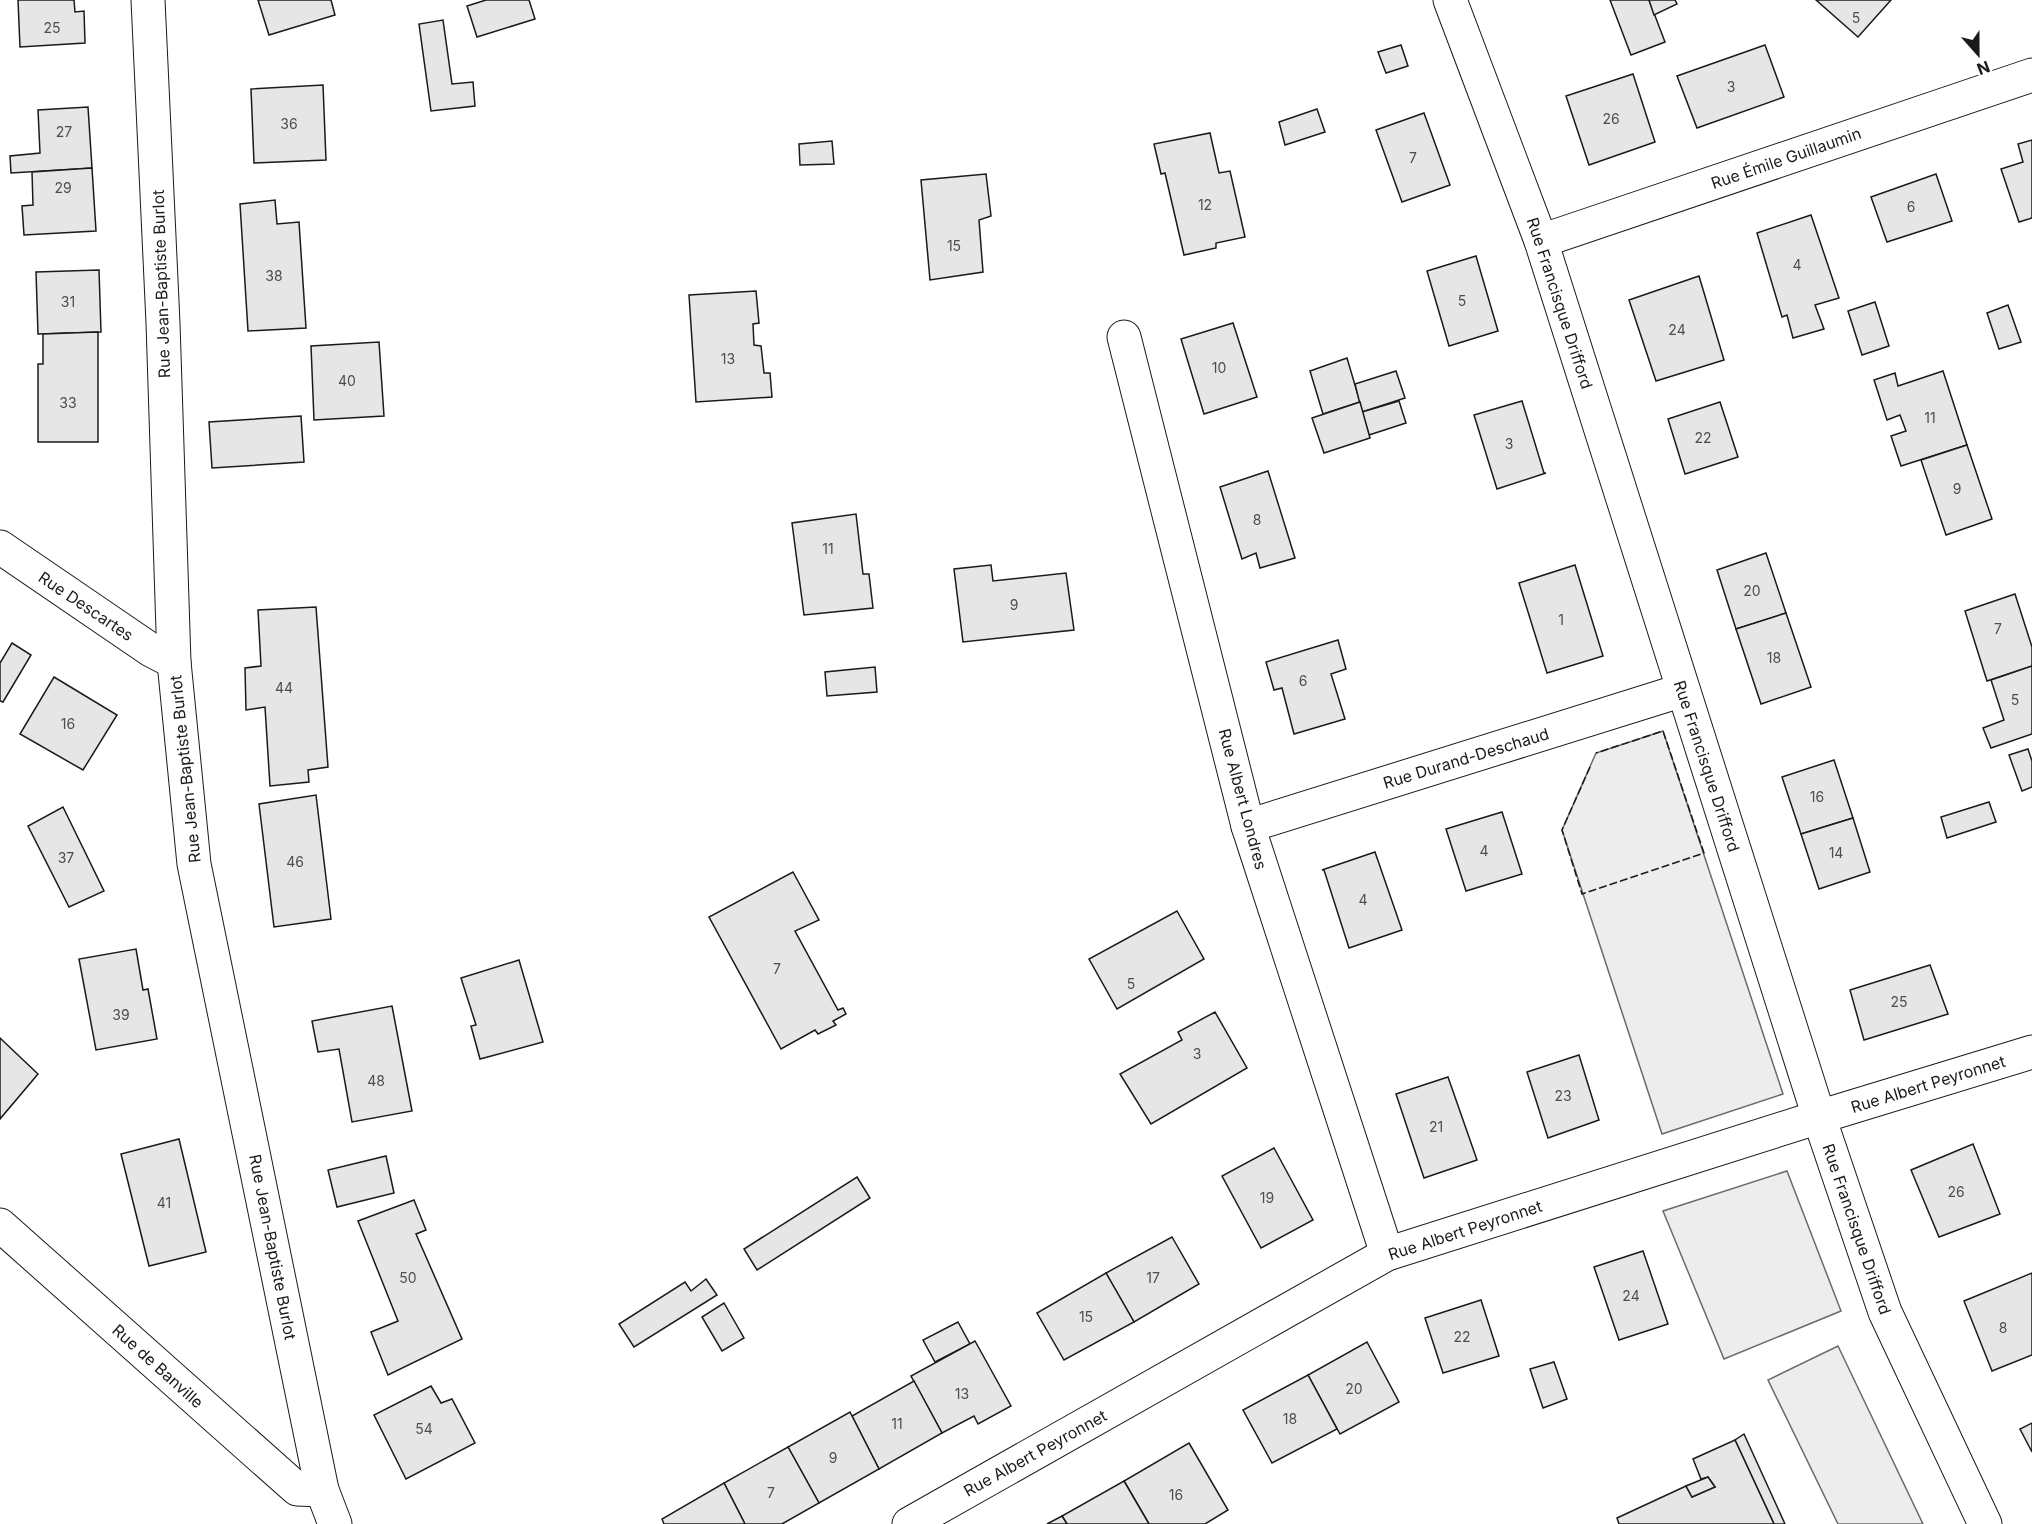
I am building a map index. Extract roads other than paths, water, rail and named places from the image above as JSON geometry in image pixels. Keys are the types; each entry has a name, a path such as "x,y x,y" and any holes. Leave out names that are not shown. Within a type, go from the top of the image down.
{"street":[{"name":"Rue Jean-Baptiste Burlot","path":"148,0 174,662 194,864 322,1490 335,1524"},
{"name":"Rue Francisque Drifford","path":"1450,0 1540,241 1819,1117 1885,1312 1985,1524"},
{"name":"Rue Émile Guillaumin","path":"1540,241 2032,75"},
{"name":"Rue Albert Londres","path":"1124,337 1248,826 1387,1254"},
{"name":"Rue Descartes","path":"0,547 151,650 174,662"},
{"name":"Rue Durand-Deschaud","path":"1248,826 1683,690"},
{"name":"Rue Albert Peyronnet","path":"909,1524 1387,1254 2032,1052"},
{"name":"Rue de Banville","path":"0,1225 297,1490 322,1490"}]}
